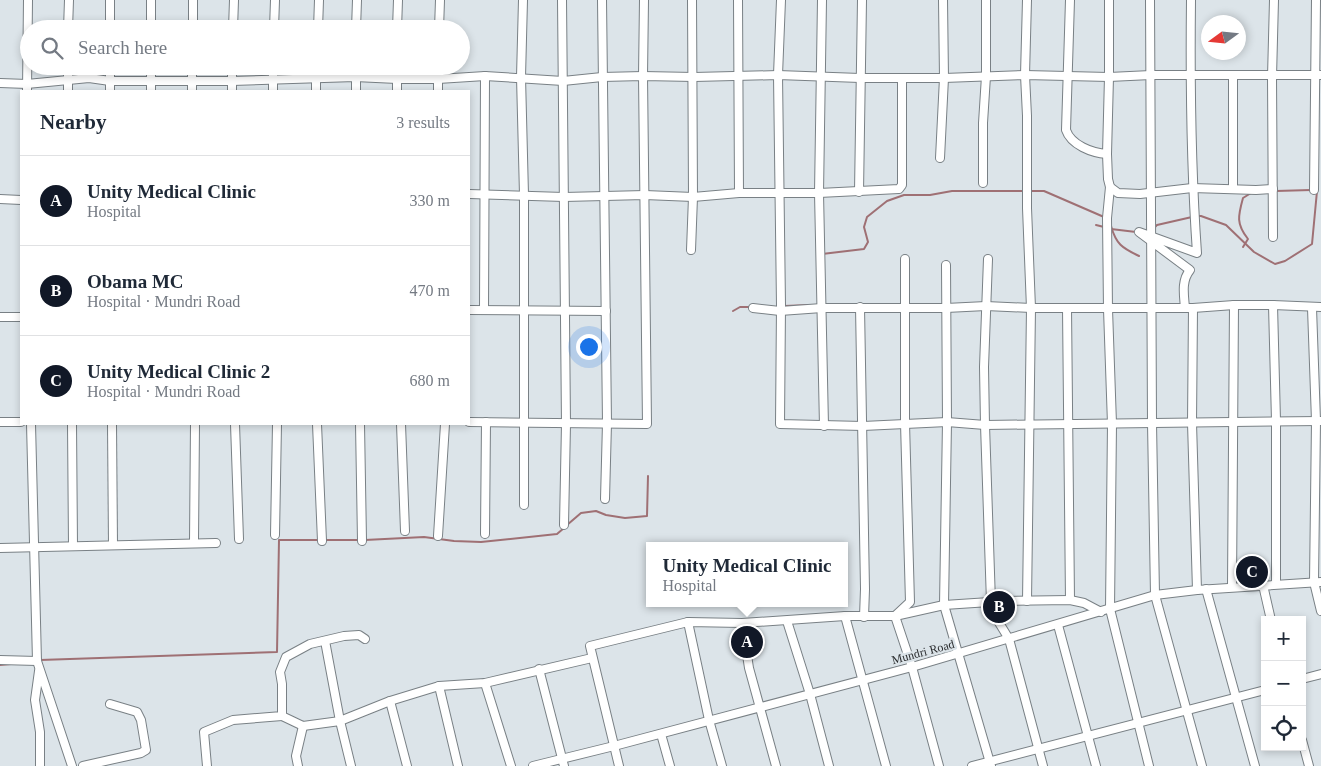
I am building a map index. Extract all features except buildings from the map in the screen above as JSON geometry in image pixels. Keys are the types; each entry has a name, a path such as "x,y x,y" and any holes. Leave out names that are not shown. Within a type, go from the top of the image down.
{"street":[{"path":"28,0 28,20"},
{"path":"68,20 69,0"},
{"path":"110,0 110,20"},
{"path":"151,0 151,20"},
{"path":"193,0 193,20"},
{"path":"233,20 234,0"},
{"path":"274,20 275,0"},
{"path":"318,20 319,0"},
{"path":"356,20 357,0"},
{"path":"397,20 398,0"},
{"path":"439,20 440,0"},
{"path":"523,0 521,78 525,310 524,506"},
{"path":"562,0 566,424 564,524"},
{"path":"602,0 607,423 605,499"},
{"path":"470,422 647,424 643,76 644,0"},
{"path":"690,250 693,196 694,77 692,0"},
{"path":"738,0 739,193"},
{"path":"781,0 778,75 780,424 862,426 947,422 985,425 1318,421"},
{"path":"822,0 819,193 824,426"},
{"path":"859,192 862,0"},
{"path":"940,158 944,78 943,0"},
{"path":"983,183 986,0"},
{"path":"1027,0 1025,75 1030,308 1027,601"},
{"path":"1070,0 1066,130 1068,136 1073,141 1095,153 1107,154"},
{"path":"1109,0 1107,154 1110,187 1107,218 1112,424 1110,609 1149,766"},
{"path":"1150,0 1150,193 1155,595 1202,766"},
{"path":"1191,0 1192,188 1197,253 1138,232 1190,270 1184,282 1189,308 1197,590"},
{"path":"1273,237 1272,76 1274,0"},
{"path":"1314,190 1318,75 1316,0"},
{"path":"67,75 68,90"},
{"path":"110,75 110,90"},
{"path":"151,75 151,90"},
{"path":"192,75 192,90"},
{"path":"232,75 232,90"},
{"path":"273,75 273,90"},
{"path":"316,75 316,90"},
{"path":"397,75 397,90"},
{"path":"438,75 438,90"},
{"path":"0,83 27,87 94,78 110,82 192,80 232,82 355,77 397,80 485,76 563,81 602,77 643,76 778,75 860,78 944,78 1025,75 1068,77 1318,75"},
{"path":"484,310 485,76"},
{"path":"1233,76 1233,189"},
{"path":"355,77 356,90"},
{"path":"470,194 564,197 693,196 739,193 819,193 894,190 901,187 902,78"},
{"path":"1110,187 1118,193 1124,194 1192,188 1274,188"},
{"path":"0,199 20,200"},
{"path":"896,616 910,602 905,423 905,259"},
{"path":"988,259 985,425 991,602 998,621 1009,639 1043,766"},
{"path":"946,265 947,422 944,605 990,764"},
{"path":"1232,587 1234,305"},
{"path":"753,308 780,310 986,306 1108,309 1189,308 1234,305 1321,307"},
{"path":"1272,305 1276,421 1276,584"},
{"path":"860,307 864,617"},
{"path":"1067,308 1070,600"},
{"path":"1312,308 1318,421 1318,582 1321,611"},
{"path":"470,310 606,311"},
{"path":"0,317 20,317"},
{"path":"0,422 20,422"},
{"path":"485,534 486,422"},
{"path":"30,425 37,660 72,766"},
{"path":"72,425 73,546"},
{"path":"112,425 113,545"},
{"path":"194,541 195,425"},
{"path":"235,425 239,539"},
{"path":"275,535 277,425"},
{"path":"317,425 322,540"},
{"path":"360,425 362,541"},
{"path":"401,425 405,532"},
{"path":"438,536 445,425"},
{"path":"0,548 216,542"},
{"name":"Mundri Road","path":"534,766 563,762 709,720 761,708 958,654 1155,595 1206,589 1318,582"},
{"path":"1263,585 1270,616"},
{"path":"1206,589 1255,766"},
{"path":"619,766 590,646 688,622 742,623 845,616 896,616 944,605 1027,601 1070,600 1084,603 1100,612"},
{"path":"845,616 886,766"},
{"path":"896,616 912,666 939,766"},
{"path":"787,621 810,694 829,766"},
{"path":"688,622 709,720 722,766"},
{"path":"742,623 749,668 776,766"},
{"path":"1058,625 1096,766"},
{"path":"282,716 280,672 286,657 310,644 325,640 359,635 365,639"},
{"path":"325,640 340,721 351,766"},
{"path":"207,766 204,732 233,720 282,716 303,726 340,721 390,701 439,686 485,683 592,658"},
{"path":"0,660 37,660"},
{"path":"39,669 35,700 40,732 40,766"},
{"path":"539,669 563,762"},
{"path":"1306,678 1321,674"},
{"path":"485,683 511,766"},
{"path":"439,686 458,766"},
{"path":"972,766 990,764 1038,748 1261,691"},
{"path":"390,701 407,766"},
{"path":"83,766 142,753 146,750 141,720 137,712 110,704"},
{"path":"298,766 296,756 303,726"},
{"path":"661,734 670,766"},
{"path":"1305,751 1309,766"}],"waterway":[{"path":"1276,191 1311,190"},
{"path":"822,254 864,249 868,242 864,227 867,217 887,201 904,195 930,195 952,191 1024,191"},
{"path":"1029,191 1044,191 1104,217"},
{"path":"1197,216 1226,225 1254,252 1275,264 1285,261 1312,244 1317,191"},
{"path":"1243,247 1248,239 1241,229 1239,215 1243,198 1251,193"},
{"path":"1154,228 1157,225 1192,217"},
{"path":"1096,225 1104,227"},
{"path":"1111,226 1120,245 1139,256"},
{"path":"1111,229 1136,232"},
{"path":"784,306 810,305"},
{"path":"733,311 740,307 750,307"},
{"path":"567,525 581,513 596,511 606,515 625,518 647,516 648,476"},
{"path":"365,540 424,537 481,542 557,534 564,528"},
{"path":"40,660 277,652 279,540 320,540"},
{"path":"325,540 360,540"},
{"path":"0,665 11,664"}],"place":[{"name":"Unity Medical Clinic 2","path":"1252,572"},
{"name":"Obama MC","path":"999,607"},
{"name":"Unity Medical Clinic","path":"747,642"}]}
